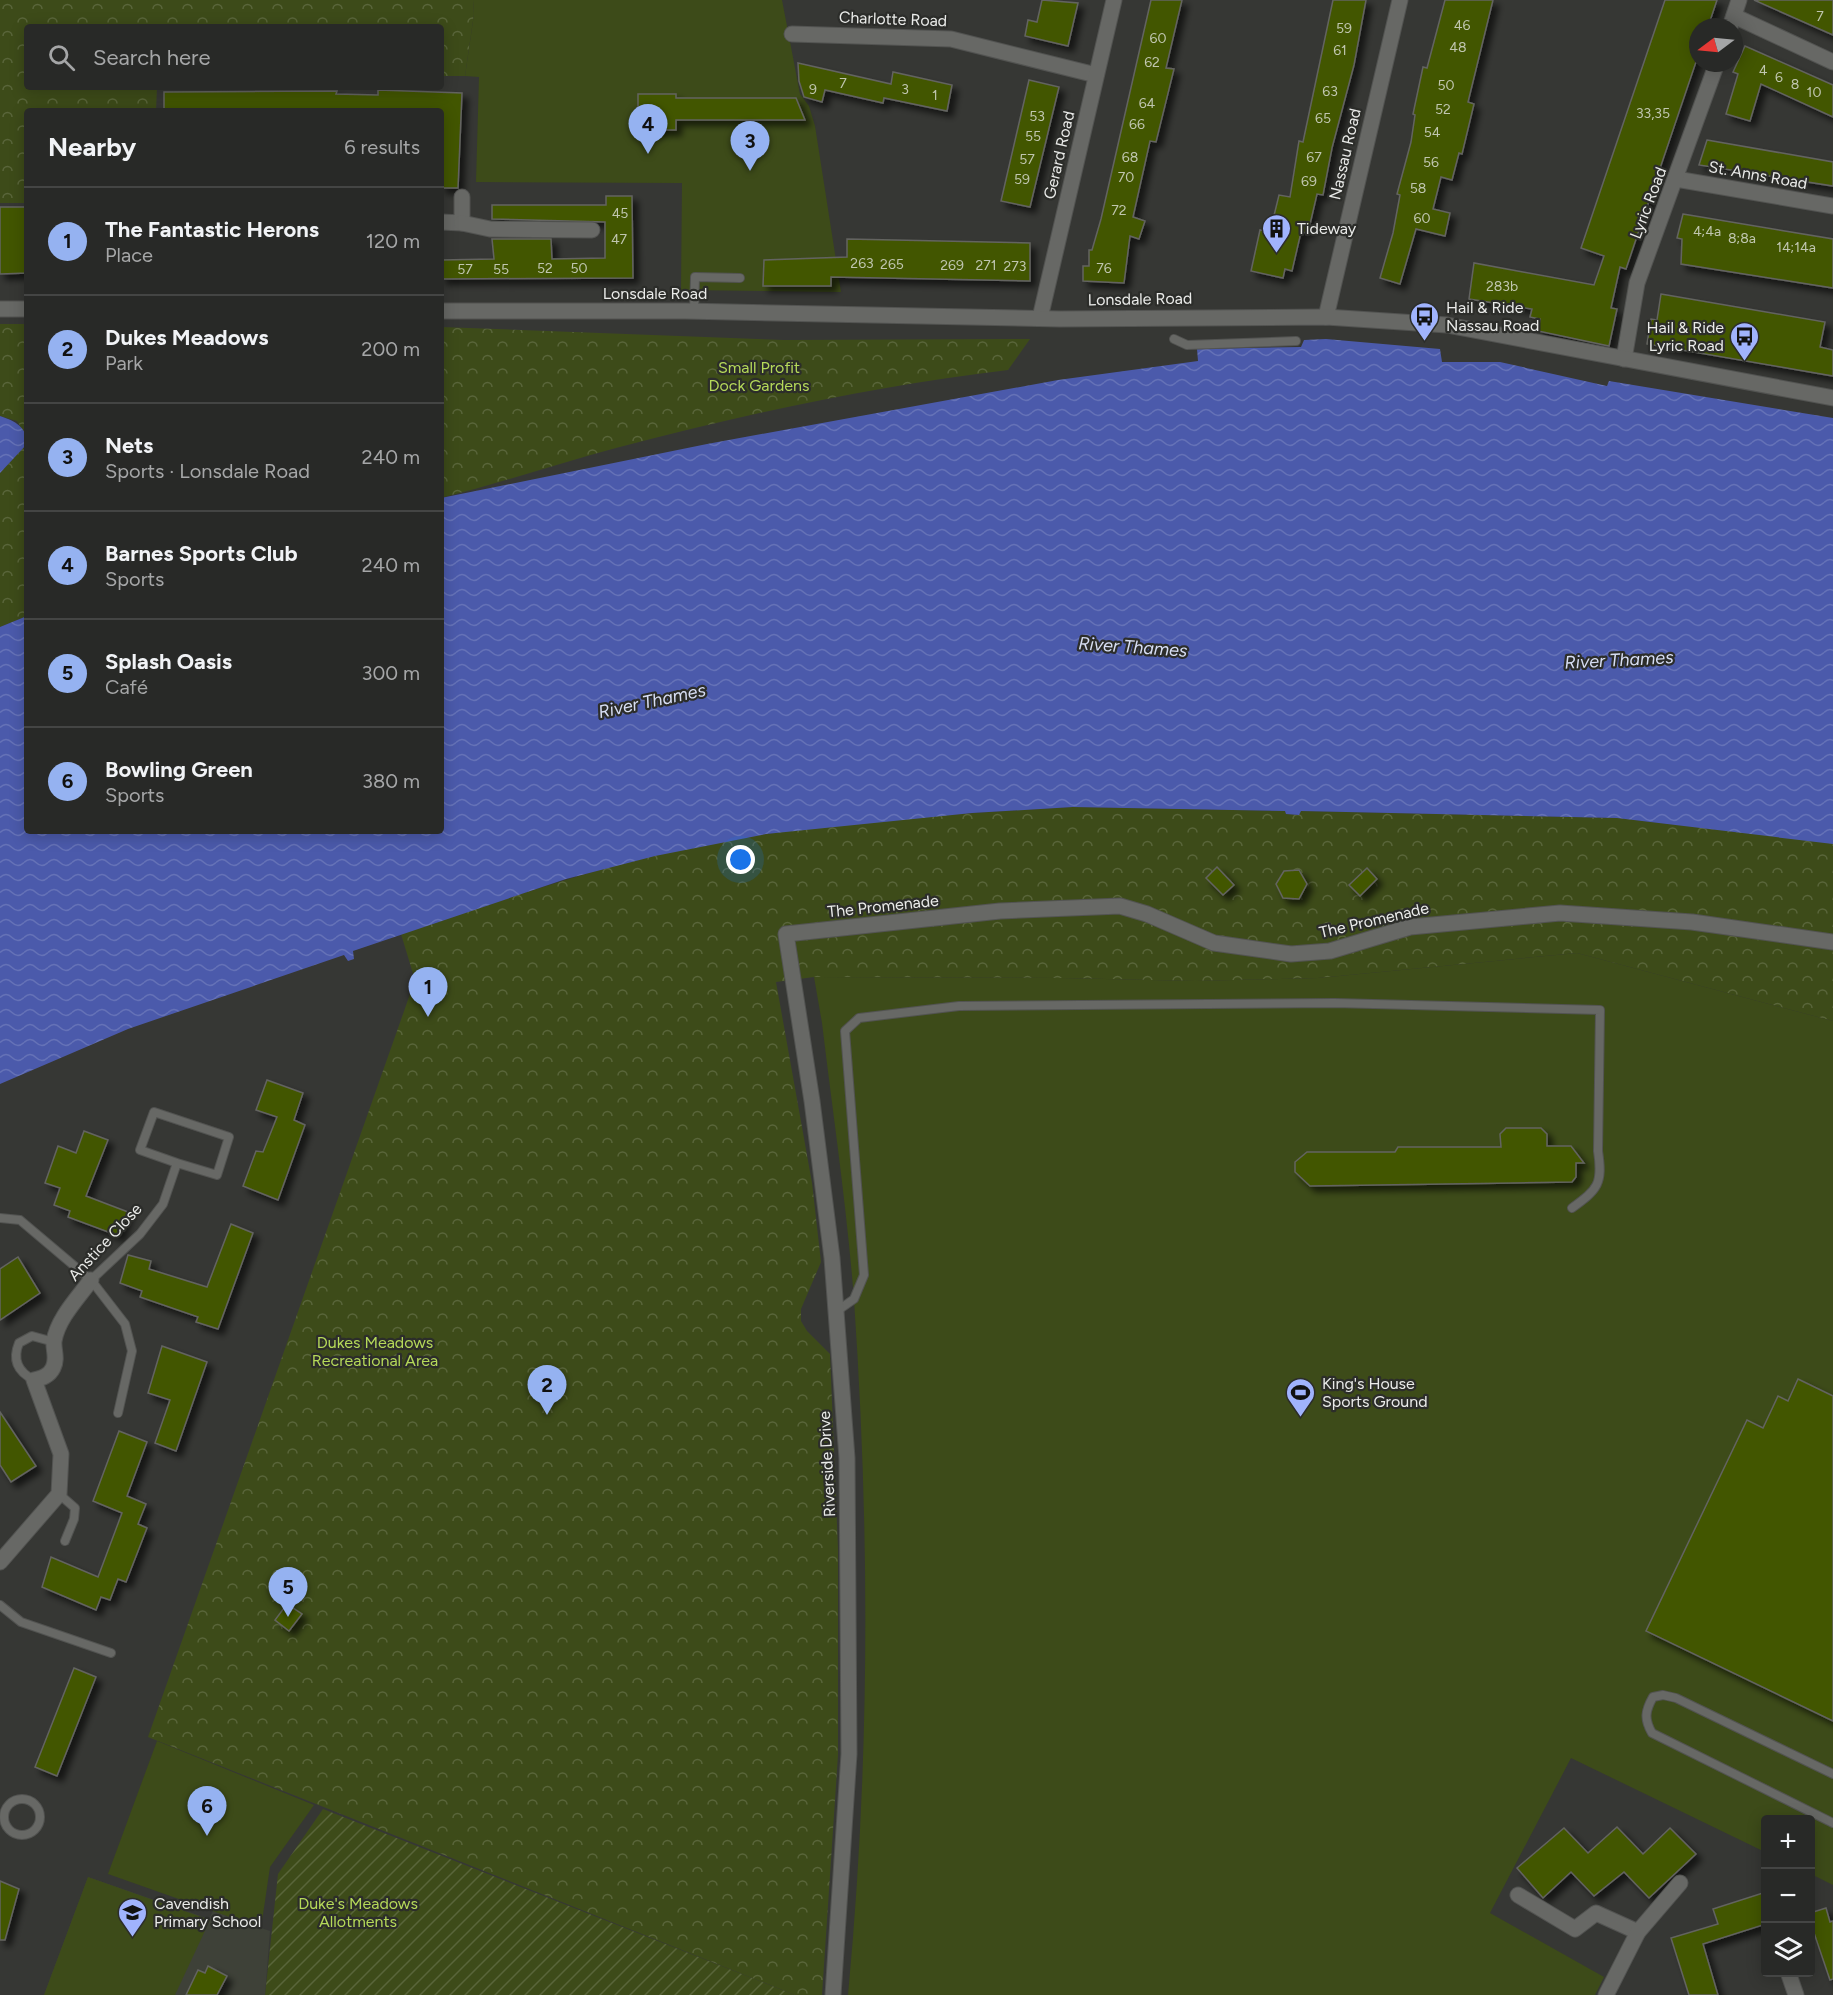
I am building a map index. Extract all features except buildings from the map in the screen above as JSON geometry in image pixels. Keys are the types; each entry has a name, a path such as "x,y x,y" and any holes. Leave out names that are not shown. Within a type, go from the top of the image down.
{"street":[{"name":"Gerard Road","path":"1040,318 1114,0"},
{"name":"Nassau Road","path":"1326,317 1400,0"},
{"path":"1733,18 1739,0"},
{"path":"1743,26 1833,62"},
{"name":"Charlotte Road","path":"792,34 951,39 1096,75"},
{"name":"Lyric Road","path":"1624,359 1637,283 1714,72"},
{"name":"St. Anns Road","path":"1676,179 1833,206"},
{"path":"462,197 462,223"},
{"path":"444,222 462,223 490,229 592,230"},
{"path":"0,309 24,309"},
{"name":"Lonsdale Road","path":"444,311 694,311 1040,318 1326,317 1447,325 1833,398"},
{"name":"The Promenade","path":"786,934 1000,911 1120,906 1147,914 1214,944 1291,954 1330,951 1410,927 1560,913 1692,922 1833,942"},
{"name":"Riverside Drive","path":"786,934 812,1101 837,1311 847,1458 849,1754 833,1995"},
{"name":"Anstice Close","path":"54,1342 66,1313 91,1280"},
{"path":"0,1562 59,1494 61,1454 34,1380 46,1376 52,1369 57,1357 54,1342"},
{"path":"1606,1995 1638,1932 1680,1883"},
{"path":"1518,1895 1575,1929 1596,1913 1638,1932"},
{"path":"1790,1977 1796,1995"}],"lane":[{"path":"694,311 695,277 740,278"},
{"path":"1174,339 1187,345 1296,341"},
{"path":"837,1311 854,1299 864,1275 845,1031 860,1018 959,1006 1335,1003 1600,1010 1598,1151 1601,1173 1594,1190 1572,1208"},
{"path":"154,1112 229,1137 217,1175 177,1164 140,1150 154,1112"},
{"name":"Anstice Close","path":"91,1280 140,1234 162,1204 177,1164"},
{"path":"0,1218 20,1220 91,1280 125,1324 132,1351 118,1413"},
{"path":"34,1380 18,1368 15,1353 19,1342 32,1336 54,1342"},
{"path":"59,1494 75,1508 74,1519 65,1541"},
{"path":"0,1605 21,1622 111,1653"},
{"path":"1833,1774 1676,1698 1663,1695 1653,1697 1648,1705 1645,1715 1652,1733 1833,1823"},
{"path":"20,1799 32,1801 40,1816 37,1828 27,1835 14,1834 9,1831 2,1819 9,1803 20,1799"}],"shaded area":[{"name":"Cavendish Primary School","path":"88,1877 209,1919 213,1911 270,1931 265,1995 44,1995"}],"green space":[{"path":"0,0 473,0 474,14 465,76 444,76 444,24 24,24 24,90 157,90 156,108 24,108 24,203 0,203"},
{"path":"473,0 782,0 800,94 809,106 815,126 841,292 681,290 682,183 476,182 479,77 465,76 474,14"},
{"path":"0,324 24,324 24,432 17,421 0,416"},
{"name":"Small Profit Dock Gardens","path":"444,327 784,340 1030,339 1008,370 909,384 761,413 616,448 444,497"},
{"path":"24,447 24,617 0,627 0,473"},
{"name":"Dukes Meadows Recreational Area","path":"1073,807 1285,811 1286,814 1299,815 1301,811 1617,818 1833,843 1833,1021 1577,953 1318,978 1195,981 814,977 776,982 812,1183 821,1262 801,1309 801,1321 807,1331 830,1354 838,1549 838,1755 822,1995 795,1995 148,1737 415,980 401,934 589,873 705,845 862,822"},
{"name":"King's House Sports Ground","path":"1577,953 1833,1021 1833,1885 1815,1876 1815,1815 1761,1815 1761,1850 1571,1758 1490,1913 1604,1977 1595,1995 848,1995 864,1734 863,1475 851,1265 822,1023 814,977 1195,981 1318,978"},
{"path":"157,1741 314,1805 270,1867 261,1928 108,1874"},
{"name":"Duke's Meadows Allotments","path":"323,1809 795,1995 265,1995 278,1874"},
{"name":"Cavendish Primary School","path":"88,1877 210,1920 175,1995 44,1995"}],"water":[{"name":"River Thames","path":"1326,339 1440,349 1442,362 1500,362 1607,386 1609,381 1833,418 1833,844 1617,818 1301,811 1299,815 1286,814 1285,811 1073,807 972,813 766,834 655,856 566,879 353,951 354,959 348,961 344,955 128,1029 0,1084 0,627 24,617 24,834 444,834 444,497 707,444 1058,380 1198,361 1197,349 1301,347 1304,340"},
{"path":"0,416 19,425 24,432 24,447 0,473"}],"place":[{"name":"Barnes Sports Club","path":"648,154"},
{"name":"Nets","path":"750,171"},
{"name":"Tideway","path":"1276,254"},
{"name":"Hail & Ride Nassau Road","path":"1425,342"},
{"name":"Hail & Ride Lyric Road","path":"1745,362"},
{"name":"The Fantastic Herons","path":"428,1017"},
{"name":"Dukes Meadows","path":"547,1415"},
{"name":"King's House Sports Ground","path":"1301,1418"},
{"name":"Splash Oasis","path":"288,1617"},
{"name":"Bowling Green","path":"207,1836"},
{"name":"Cavendish Primary School","path":"133,1938"}]}
